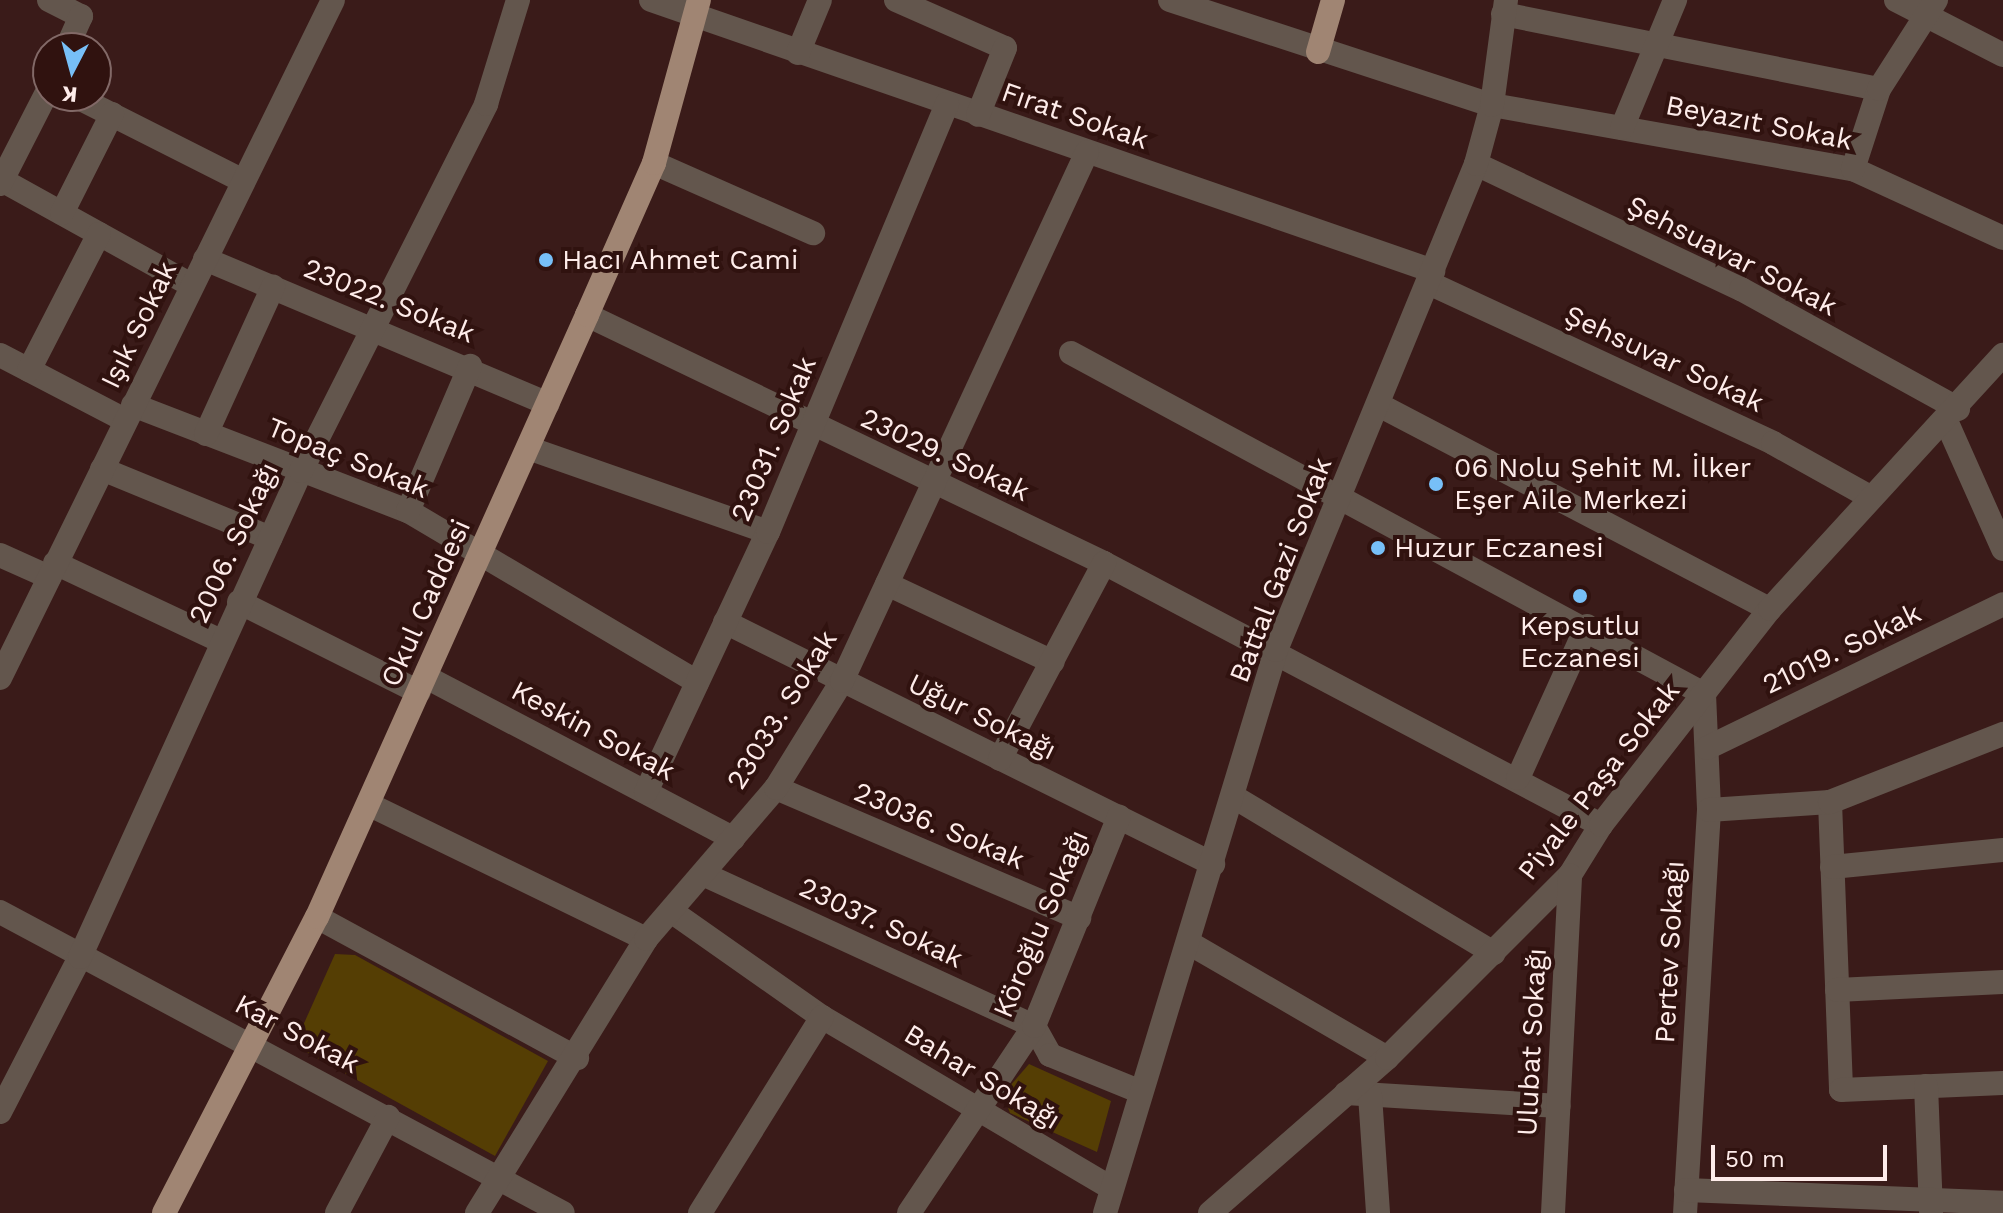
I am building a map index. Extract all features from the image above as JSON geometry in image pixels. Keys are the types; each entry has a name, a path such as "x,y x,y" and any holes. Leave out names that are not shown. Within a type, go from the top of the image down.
{"main road":[{"path":"1318,52 1333,0"},
{"name":"Okul Caddesi","path":"164,1213 317,917 548,404 654,163 698,9"}],"street":[{"path":"49,0 81,16 74,32"},
{"name":"Işık Sokak","path":"0,678 333,0"},
{"name":"2006. Sokağı","path":"0,1112 80,957 221,641 301,471 486,104 518,0"},
{"name":"Fırat Sokak","path":"651,0 698,9 798,53 1087,152 1431,277"},
{"path":"798,53 820,0"},
{"path":"896,0 1005,48 978,115"},
{"name":"Beyazıt Sokak","path":"1170,0 1318,52 1492,105 1853,169 2003,238"},
{"path":"1622,128 1675,0"},
{"path":"1896,0 1932,10 2003,55"},
{"path":"1504,7 1657,44 1879,89"},
{"name":"Battal Gazi Sokak","path":"1105,1213 1234,797 1276,650 1343,495 1476,164 1492,105 1504,7"},
{"path":"1853,169 1879,89 1932,10"},
{"name":"23031. Sokak","path":"646,792 768,532 947,104"},
{"path":"37,112 1,181 191,285"},
{"path":"108,112 243,181"},
{"path":"62,213 112,114"},
{"name":"23033. Sokak","path":"477,1213 577,1058 646,939 776,788 842,681 931,481 1087,152"},
{"path":"654,163 813,233"},
{"name":"Şehsuavar Sokak","path":"1476,164 1741,289 1952,416"},
{"path":"29,370 99,234"},
{"name":"23022. Sokak","path":"205,259 470,366 548,404"},
{"name":"Şehsuvar Sokak","path":"1431,277 1773,443 1870,497"},
{"path":"206,434 273,287"},
{"name":"23029. Sokak","path":"587,315 1104,563 1276,650 1601,825"},
{"path":"1071,353 1587,626 1704,694"},
{"name":"Topaç Sokak","path":"0,355 129,413 206,434 408,511 483,550 697,682"},
{"name":"Piyale Paşa Sokak","path":"1218,1209 1358,1094 1387,1058 1570,875 1601,825 1770,609 1870,497 1952,416 2003,355"},
{"path":"408,511 470,366"},
{"path":"1379,405 1770,609"},
{"path":"1952,416 2003,549"},
{"path":"528,448 768,532"},
{"path":"102,469 270,538"},
{"path":"0,555 52,570 221,641"},
{"path":"1000,759 1104,563"},
{"path":"887,584 1053,662"},
{"name":"Keskin Sokak","path":"239,602 422,684 646,792 733,838"},
{"name":"21019. Sokak","path":"1707,748 2003,604"},
{"name":"Uğur Sokağı","path":"725,622 1213,864"},
{"path":"1518,778 1587,626"},
{"name":"Pertev Sokağı","path":"1685,1201 1709,810 1704,694"},
{"path":"1709,810 1830,802 2003,734"},
{"name":"23036. Sokak","path":"776,788 1079,918"},
{"path":"1234,797 1494,953"},
{"path":"1830,802 1841,1090 2003,1083"},
{"path":"370,805 646,939"},
{"name":"Köroğlu Sokağı","path":"909,1213 974,1108 1034,1026 1119,817"},
{"path":"1832,867 2003,850"},
{"name":"23037. Sokak","path":"703,874 1034,1026"},
{"name":"Ulubat Sokağı","path":"1553,1213 1570,875"},
{"name":"Bahar Sokağı","path":"671,911 822,1017 1111,1188"},
{"name":"Kar Sokak","path":"0,912 80,957 252,1043 563,1213"},
{"path":"317,917 577,1058"},
{"path":"1189,943 1387,1058"},
{"path":"1837,990 2003,982"},
{"path":"700,1213 822,1017"},
{"path":"1034,1026 1050,1055 1141,1092"},
{"path":"1926,1086 1931,1206"},
{"path":"1378,1213 1358,1094 1559,1106"},
{"path":"337,1213 388,1117"},
{"path":"1685,1201 1931,1206 2003,1203"}],"shaded area":[{"path":"335,954 355,955 548,1061 495,1156 299,1048 297,1039"},
{"path":"1029,1064 1111,1101 1097,1152 1010,1113 1003,1094"}],"place":[{"name":"Hacı Ahmet Cami","path":"546,260"},
{"name":"06 Nolu Şehit M. İlker Eşer Aile Merkezi","path":"1436,484"},
{"name":"Huzur Eczanesi","path":"1378,548"},
{"name":"Kepsutlu Eczanesi","path":"1580,596"}]}
